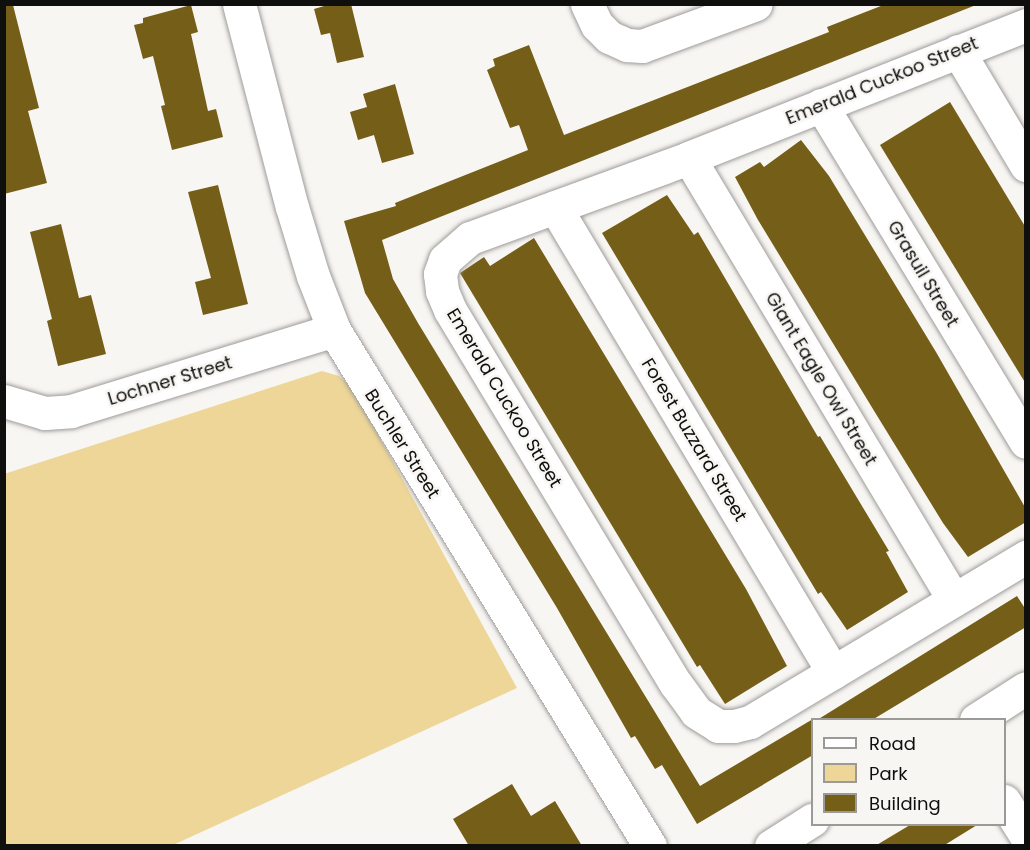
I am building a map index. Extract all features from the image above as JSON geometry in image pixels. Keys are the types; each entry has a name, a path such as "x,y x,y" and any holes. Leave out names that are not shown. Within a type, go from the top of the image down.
{"street":[{"name":"Buchler Street","path":"239,4 292,207 313,276 334,330 650,846"},
{"path":"586,4 597,25 609,37 627,45 642,46 756,4"},
{"name":"Emerald Cuckoo Street","path":"1026,25 689,158 470,238 445,260 440,274 442,291 450,310 676,684 696,712 718,726 734,726 750,722 1026,557"},
{"path":"958,51 1026,165"},
{"name":"Grasuil Street","path":"821,105 1026,442"},
{"name":"Giant Eagle Owl Street","path":"689,158 954,600"},
{"name":"Forest Buzzard Street","path":"555,207 833,672"},
{"name":"Lochner Street","path":"4,401 45,413 71,411 334,330"},
{"path":"979,718 1026,688"},
{"path":"1006,803 1026,836"},
{"path":"771,846 811,821"}],"green space":[{"path":"322,371 339,376 352,387 517,688 173,845 5,845 4,474"}],"building":[{"path":"331,4 351,4 364,57 337,63 330,33 321,35 314,9"},
{"path":"886,4 976,5 382,240 393,279 418,323 700,786 811,720 811,756 697,824 662,765 655,769 635,736 631,738 557,608 365,293 344,221 396,206 395,203 528,150 519,125 510,128 487,70 495,66 493,59 529,45 564,135 829,32 827,27"},
{"path":"13,5 39,108 28,111 47,183 4,194 4,6"},
{"path":"191,5 198,32 191,34 208,111 216,109 223,137 172,150 161,106 165,105 153,56 143,59 134,25 143,23 143,18"},
{"path":"395,84 414,154 382,163 374,135 358,140 350,112 367,107 363,94"},
{"path":"950,102 1026,228 1026,384 880,145"},
{"path":"801,140 829,176 936,352 1026,509 1026,522 968,557 943,523 876,414 758,220 735,177 760,162 764,167"},
{"path":"218,185 248,304 203,315 195,282 211,278 188,192"},
{"path":"667,195 694,235 698,232 818,437 820,436 889,551 886,552 908,592 847,630 821,592 818,594 602,233"},
{"path":"61,224 79,298 91,295 106,354 58,366 47,321 52,319 30,232"},
{"path":"534,238 746,589 787,666 725,704 700,665 697,667 460,273 484,257 490,266"},
{"path":"1017,596 1026,610 1026,627 875,718 820,718"},
{"path":"512,784 531,816 555,801 582,846 469,846 453,819"},
{"path":"908,826 975,826 943,846 875,846"}]}
